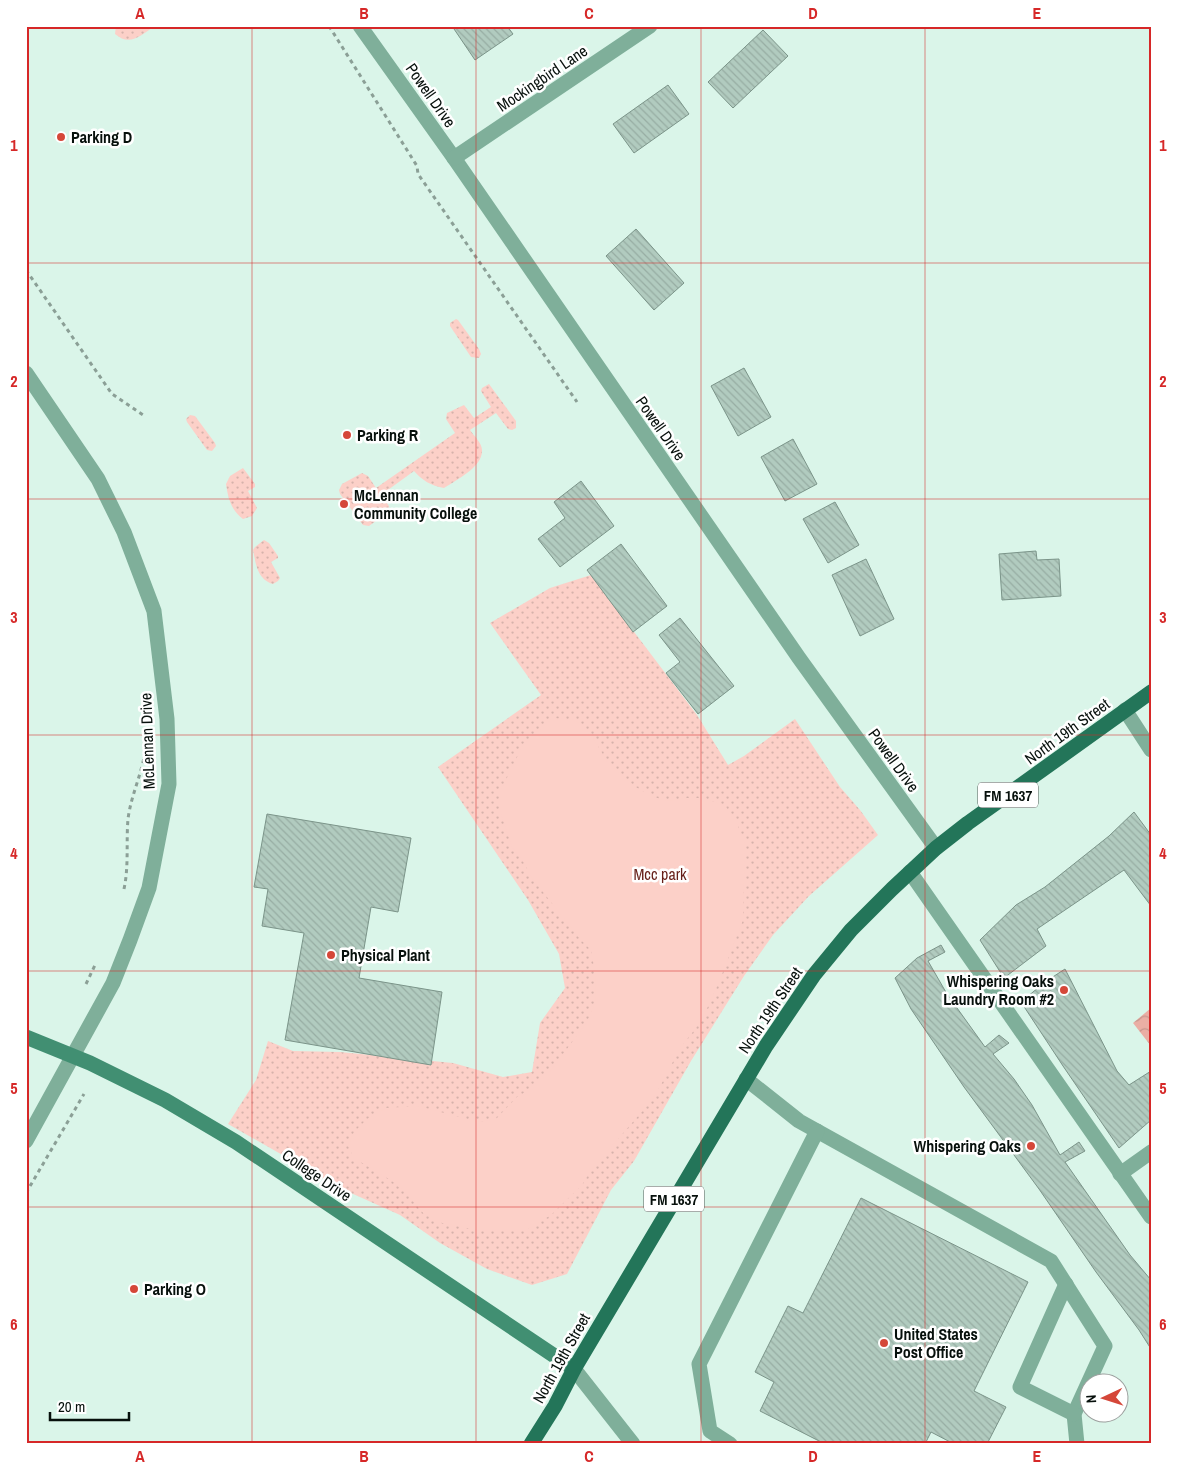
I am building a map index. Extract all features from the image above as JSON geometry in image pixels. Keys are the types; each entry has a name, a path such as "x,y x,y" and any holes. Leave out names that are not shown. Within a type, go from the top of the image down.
{"main road":[{"name":"North 19th Street","path":"531,1444 766,1046 814,975 851,930 936,848 1151,692"}],"street":[{"name":"Powell Drive","path":"360,26 454,158 794,650 936,848"},
{"name":"Mockingbird Lane","path":"454,158 650,26"},
{"name":"McLennan Drive","path":"26,374 98,479 124,532 154,611 167,719 169,784 149,888 113,983 26,1141"},
{"path":"1125,710 1151,750"},
{"path":"910,872 1151,1217"},
{"name":"College Drive","path":"26,1037 73,1056 165,1100 236,1142 574,1369"},
{"path":"746,1079 799,1121 1051,1261 1105,1346 1074,1414 1077,1444"},
{"path":"730,1444 710,1437 699,1364 816,1131"},
{"path":"1120,1174 1151,1152"},
{"path":"1066,1284 1020,1388 1074,1414"},
{"path":"574,1369 633,1444"}],"path":[{"path":"329,26 417,166 418,174 576,402"},
{"path":"26,270 112,394 146,417"},
{"path":"123,892 127,878 126,843 128,817 142,770 147,742"},
{"path":"86,984 98,959"},
{"path":"26,1194 84,1094"}],"green space":[{"path":"116,26 155,26 140,36 126,40 115,34"},
{"path":"456,319 479,349 481,354 479,358 471,357 450,326 450,323"},
{"path":"489,384 516,421 516,428 508,429 496,413 470,430 482,447 481,456 474,467 444,488 427,482 414,471 381,495 389,506 388,512 369,526 363,525 340,494 339,490 342,484 362,473 368,476 376,488 455,433 446,419 447,413 464,405 474,418 491,407 481,391 482,388"},
{"path":"190,415 195,416 215,443 216,446 212,451 207,450 187,422 186,419"},
{"path":"243,468 255,484 255,487 248,491 257,508 252,516 243,519 231,503 226,484 230,476"},
{"path":"264,540 269,543 278,556 278,558 271,562 280,578 273,584 260,575 256,566 253,550"},
{"name":"Mcc park","path":"591,575 697,715 728,765 744,756 795,719 840,787 878,835 809,896 773,935 744,976 691,1061 634,1161 611,1190 567,1274 532,1285 487,1269 440,1243 400,1215 342,1189 228,1124 256,1080 268,1041 293,1051 340,1052 453,1063 503,1077 532,1072 540,1023 565,988 559,954 528,900 438,767 541,695 490,623 550,588"},
{"path":"553,718 575,720 592,736 608,763 634,786 649,795 666,801 705,798 726,807 737,824 745,843 743,920 719,982 696,1028 680,1048 652,1100 591,1170 582,1185 551,1215 528,1229 476,1230 442,1223 424,1214 406,1193 392,1181 354,1158 348,1146 354,1132 367,1119 386,1108 418,1106 478,1122 496,1119 517,1097 537,1085 549,1073 587,1022 596,1000 595,972 591,950 580,939 532,878 512,847 501,814 501,790 524,743"}],"water":[{"path":"1151,1008 1151,1046 1133,1023"}],"building":[{"path":"452,26 507,26 513,34 475,60"},
{"path":"763,30 788,56 733,108 708,82"},
{"path":"668,85 689,114 634,153 613,124"},
{"path":"636,229 684,283 654,310 606,256"},
{"path":"744,368 771,417 738,436 711,386"},
{"path":"793,439 817,484 785,501 761,457"},
{"path":"581,481 614,526 560,567 538,539 565,518 554,502"},
{"path":"835,502 859,545 828,563 803,519"},
{"path":"621,544 667,606 633,632 587,570"},
{"path":"1036,551 1037,560 1059,559 1061,596 1002,600 999,554"},
{"path":"866,559 894,619 860,636 832,575"},
{"path":"680,618 734,686 698,714 666,673 680,662 659,635"},
{"path":"1134,812 1151,835 1151,906 1124,870 1037,929 1046,946 1004,978 980,940 1016,905 1045,887 1109,836"},
{"name":"Physical Plant","path":"267,814 411,838 398,912 371,907 359,978 442,992 431,1065 285,1040 304,933 262,926 268,889 254,887"},
{"name":"Whispering Oaks","path":"941,945 945,952 928,961 947,994 985,1047 999,1035 1009,1043 993,1054 1032,1105 1060,1155 1079,1142 1085,1151 1065,1162 1130,1255 1151,1280 1151,1349 1039,1189 964,1087 911,1009 895,978 917,958"},
{"path":"1065,969 1117,1071 1129,1085 1151,1071 1151,1120 1119,1148 1021,1002 1045,982"},
{"name":"United States Post Office","path":"861,1198 1028,1282 974,1391 1006,1407 987,1444 954,1444 931,1432 925,1444 825,1444 760,1411 774,1382 755,1372 788,1306 803,1313"}],"place":[{"name":"Parking D","path":"61,137"},
{"name":"Parking R","path":"347,435"},
{"name":"McLennan Community College","path":"344,504"},
{"name":"Physical Plant","path":"331,955"},
{"name":"Whispering Oaks Laundry Room #2","path":"1064,990"},
{"name":"Whispering Oaks","path":"1031,1146"},
{"name":"Parking O","path":"134,1289"},
{"name":"United States Post Office","path":"884,1343"}]}
